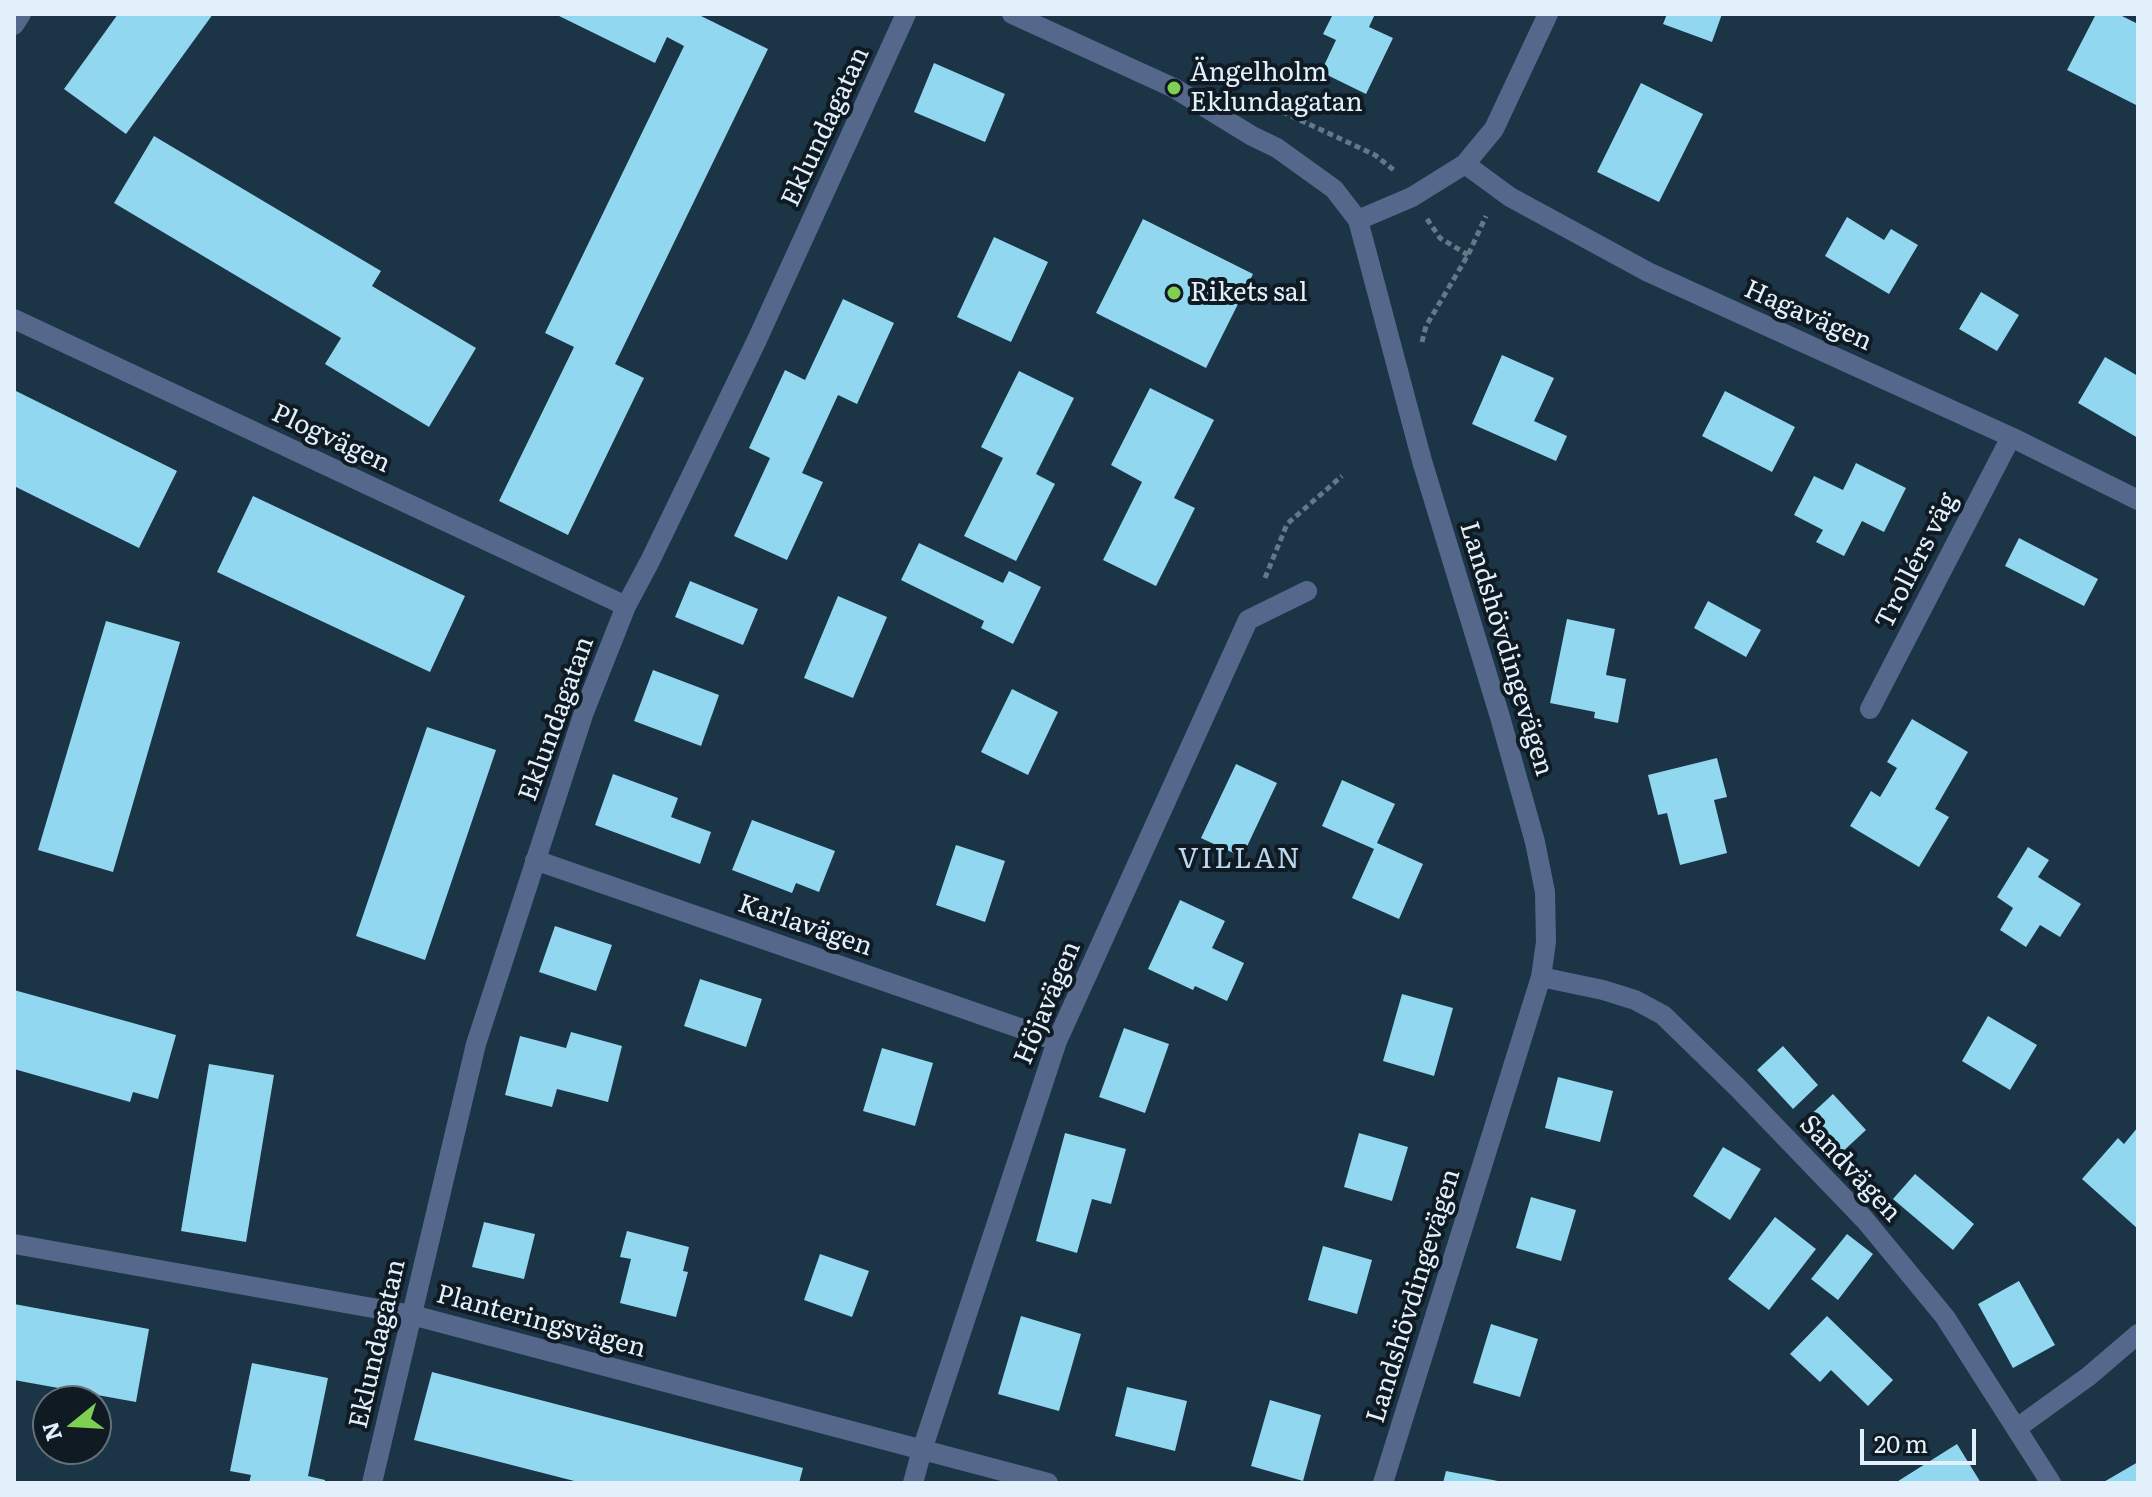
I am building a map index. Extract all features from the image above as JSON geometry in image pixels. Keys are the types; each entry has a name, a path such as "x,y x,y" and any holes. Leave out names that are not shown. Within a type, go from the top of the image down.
{"street":[{"path":"14,25 21,14"},
{"name":"Eklundagatan","path":"372,1483 476,1044 584,712 626,606 756,342 906,14"},
{"name":"Landshövdingevägen","path":"1012,14 1174,88 1277,148 1334,189 1358,220 1422,461 1535,842 1545,892 1546,942 1541,977 1383,1483"},
{"path":"1358,220 1412,197 1465,164 1494,129 1548,14"},
{"name":"Hagavägen","path":"1465,164 1537,212 1648,272 2011,437 2138,500"},
{"name":"Plogvägen","path":"14,319 626,606"},
{"name":"Trollérs väg","path":"1870,709 2011,437"},
{"path":"1248,620 1307,591"},
{"name":"Höjavägen","path":"913,1483 1057,1041 1248,620"},
{"name":"Karlavägen","path":"535,860 1057,1041"},
{"name":"Sandvägen","path":"1541,977 1625,997 1663,1015 1865,1220 1945,1317 2051,1483"},
{"name":"Planteringsvägen","path":"14,1244 412,1315 1048,1483"},
{"path":"2017,1428 2089,1376 2138,1334"}],"path":[{"path":"1421,348 1426,326 1468,255 1499,189"},
{"path":"1248,620 1287,524 1342,476"}],"building":[{"path":"118,14 213,14 126,134 64,89"},
{"path":"555,14 697,14 768,49 615,364 644,378 568,535 499,501 574,347 545,333 684,46 667,37 655,63"},
{"path":"1333,14 1375,14 1369,27 1393,38 1366,94 1321,72 1336,40 1323,34"},
{"path":"1667,14 1722,14 1712,42 1663,24"},
{"path":"2096,14 2118,14 2138,24 2138,106 2067,70"},
{"path":"934,63 1005,94 985,142 914,112"},
{"path":"1641,83 1703,114 1659,202 1597,172"},
{"path":"154,136 381,271 372,286 476,348 429,427 325,364 341,338 114,203"},
{"path":"1847,217 1884,240 1891,229 1918,245 1889,294 1825,256"},
{"name":"Rikets sal","path":"1143,219 1253,274 1206,368 1096,313"},
{"path":"994,237 1048,262 1011,342 957,317"},
{"path":"1981,292 2019,315 1997,351 1959,329"},
{"path":"843,299 894,323 857,404 838,395 802,473 823,482 787,560 734,536 770,458 749,448 785,370 805,380"},
{"path":"1502,355 1554,378 1534,421 1567,436 1556,461 1472,424"},
{"path":"2105,357 2138,376 2138,438 2078,403"},
{"path":"1019,371 1074,398 1036,474 1055,484 1016,561 964,536 1003,458 981,447"},
{"path":"1150,388 1214,420 1174,498 1195,508 1156,586 1103,560 1142,482 1111,465"},
{"path":"14,390 177,471 139,548 14,486"},
{"path":"1725,391 1795,427 1772,472 1702,436"},
{"path":"1856,463 1906,488 1884,532 1862,521 1844,556 1816,542 1823,530 1794,515 1814,476 1843,490"},
{"path":"253,496 465,596 430,672 217,572"},
{"path":"2019,538 2098,579 2084,606 2005,566"},
{"path":"919,543 1003,583 1009,571 1041,587 1013,644 981,628 984,621 901,580"},
{"path":"690,581 758,609 743,645 675,617"},
{"path":"838,596 887,617 853,698 804,678"},
{"path":"1708,601 1761,630 1746,657 1694,628"},
{"path":"1567,619 1615,629 1606,675 1626,679 1618,723 1594,718 1595,712 1550,703"},
{"path":"106,621 180,642 113,872 38,850"},
{"path":"653,670 719,695 701,746 634,721"},
{"path":"1012,689 1058,712 1028,775 981,752"},
{"path":"1912,719 1968,752 1935,809 1949,817 1919,867 1850,826 1871,791 1880,797 1897,768 1887,762"},
{"path":"427,727 496,750 425,960 356,936"},
{"path":"1717,758 1727,797 1714,800 1727,853 1680,865 1667,813 1658,815 1648,775"},
{"path":"1236,764 1277,783 1242,857 1201,838"},
{"path":"613,774 678,798 671,817 711,832 700,864 595,825"},
{"path":"1342,780 1395,804 1377,843 1423,864 1399,919 1352,898 1374,849 1322,826"},
{"path":"752,820 835,851 819,892 796,883 792,893 732,870"},
{"path":"956,845 1005,861 985,922 936,905"},
{"path":"2028,847 2049,860 2038,877 2081,904 2060,937 2040,925 2026,947 2000,930 2013,908 1997,897"},
{"path":"1180,900 1225,921 1212,948 1244,963 1227,1001 1195,986 1193,990 1148,969"},
{"path":"555,926 612,945 596,991 539,972"},
{"path":"700,979 762,999 746,1047 684,1026"},
{"path":"14,990 176,1035 158,1099 133,1092 130,1102 14,1069"},
{"path":"1402,994 1453,1008 1434,1076 1383,1061"},
{"path":"1988,1016 2037,1045 2010,1090 1962,1061"},
{"path":"1124,1028 1169,1044 1145,1113 1099,1097"},
{"path":"571,1032 622,1046 608,1102 557,1089 552,1107 505,1095 520,1036 566,1048"},
{"path":"1783,1046 1818,1085 1793,1109 1757,1070"},
{"path":"882,1048 933,1063 915,1126 863,1111"},
{"path":"209,1064 274,1075 246,1242 181,1231"},
{"path":"1558,1077 1613,1091 1600,1142 1545,1128"},
{"path":"1833,1094 1866,1130 1839,1155 1806,1119"},
{"path":"2138,1127 2138,1229 2082,1179 2118,1138 2124,1144"},
{"path":"1065,1133 1126,1149 1111,1204 1092,1199 1077,1253 1036,1241"},
{"path":"1359,1133 1408,1147 1392,1201 1344,1187"},
{"path":"1723,1147 1761,1169 1730,1220 1693,1196"},
{"path":"1915,1174 1974,1224 1953,1250 1893,1199"},
{"path":"1531,1197 1576,1210 1561,1261 1516,1248"},
{"path":"1775,1217 1816,1249 1769,1310 1728,1279"},
{"path":"484,1222 535,1234 524,1279 472,1267"},
{"path":"627,1231 689,1247 683,1271 688,1272 676,1317 620,1303 631,1259 620,1257"},
{"path":"1847,1234 1873,1254 1838,1300 1811,1279"},
{"path":"1323,1246 1372,1260 1357,1314 1308,1300"},
{"path":"820,1254 869,1271 852,1317 804,1300"},
{"path":"2019,1281 2055,1345 2013,1368 1978,1304"},
{"path":"14,1304 149,1329 136,1402 112,1398 112,1385 42,1385 14,1380"},
{"path":"1021,1316 1081,1334 1059,1411 998,1394"},
{"path":"1827,1316 1893,1380 1868,1406 1831,1370 1820,1382 1790,1354"},
{"path":"1491,1324 1538,1339 1520,1397 1473,1383"},
{"path":"252,1363 328,1378 308,1476 325,1480 325,1483 249,1483 251,1475 230,1471"},
{"path":"432,1372 803,1468 799,1483 582,1483 414,1440"},
{"path":"1127,1387 1187,1401 1175,1451 1115,1436"},
{"path":"1270,1400 1321,1415 1303,1481 1251,1466"},
{"path":"1957,1444 1981,1483 1895,1483"},
{"path":"2138,1462 2138,1483 2102,1483"},
{"path":"1446,1471 1503,1482 1503,1483 1443,1483"}],"place":[{"name":"Ängelholm Eklundagatan","path":"1174,88"},
{"name":"Rikets sal","path":"1174,293"}],"district":[{"name":"VILLAN","path":"1240,860"}]}
